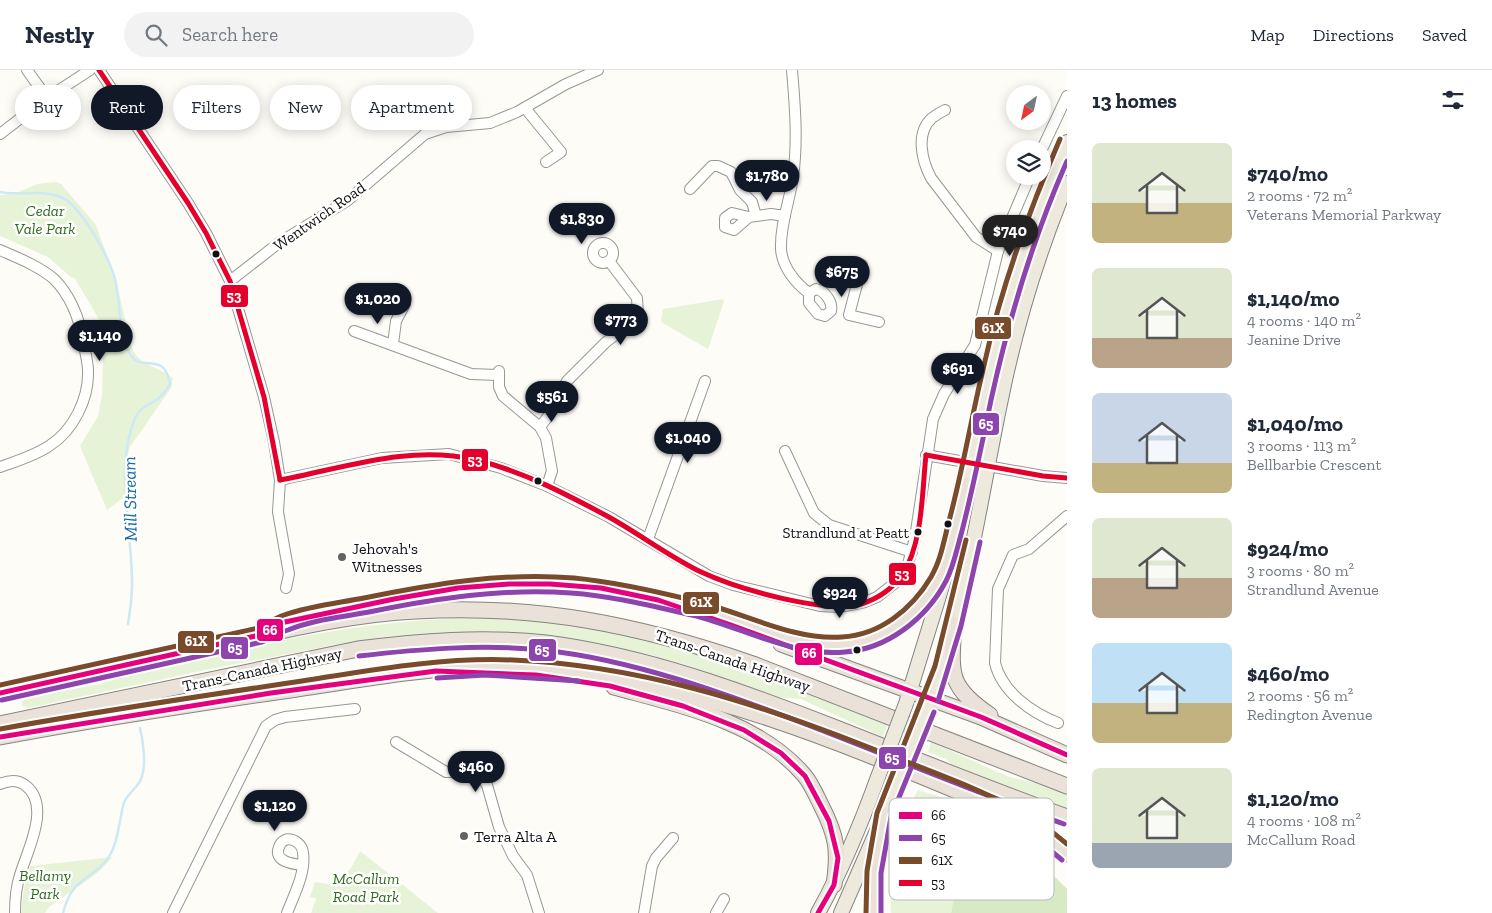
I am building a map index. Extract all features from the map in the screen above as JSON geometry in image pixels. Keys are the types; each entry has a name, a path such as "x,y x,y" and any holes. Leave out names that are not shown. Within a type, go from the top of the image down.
{"highway":[{"path":"260,635 285,622 394,599 458,588 509,584 550,584 601,588 729,616 781,634 816,643 845,645 871,639 893,629 922,604 938,579 948,554 968,485"},
{"path":"658,600 929,704 981,718 1067,755"},
{"name":"Trans-Canada Highway","path":"0,693 260,635 367,616 416,611 497,610 536,613 621,625 701,646 753,664 1067,786"},
{"path":"954,624 952,659 955,680 969,700 1016,733"},
{"name":"Trans-Canada Highway","path":"0,724 358,649 424,641 471,639 519,641 599,651 688,673 781,706 1018,798"},
{"path":"0,737 280,691 436,671 484,667 565,672 670,689 743,709 848,748 973,798"},
{"path":"436,671 536,675 610,686 683,706 744,730 781,753 805,776 814,791 829,820 835,842 838,858 834,885"},
{"name":"Trans-Canada Highway","path":"1054,812 1067,817"},
{"path":"873,913 874,872 884,815"},
{"path":"1054,843 1067,854"}],"main road":[{"path":"818,913 834,885 878,777 908,696 946,578 968,485 984,395 1008,299 1038,209 1067,142"},
{"path":"891,798 929,704 954,624 968,567 1020,314 1047,232 1067,183"},
{"path":"841,913 889,803"}],"street":[{"path":"27,70 38,85"},
{"path":"67,85 90,70"},
{"path":"99,70 193,211 218,254 230,281 264,397 280,480 278,512 289,574 286,588"},
{"name":"Wentwich Road","path":"230,281 280,242 347,201 425,134 446,127 490,123 525,108 566,84 598,70"},
{"path":"792,70 795,151 793,177 781,249 788,270 800,286 809,292"},
{"path":"1046,140 1067,96"},
{"path":"525,108 561,152 546,162"},
{"path":"945,110 930,119 923,130 922,154 926,168 931,178 976,237 998,251"},
{"path":"0,134 15,123"},
{"path":"690,189 712,166 725,168 730,172 740,190 752,202 753,216 772,214 786,216"},
{"path":"280,480 382,458 449,454 501,468 547,486 648,540 709,576 733,585 820,606 839,607 865,602 886,591 902,574 912,552 933,419 938,405 952,380 969,357 979,335 998,251 1026,185"},
{"path":"0,250 41,270 62,288 70,302 79,326 88,369 87,389 81,407 65,431 50,446 34,455 0,467"},
{"path":"540,428 567,381 606,342 634,321 638,314 637,298 609,260"},
{"path":"849,314 862,265"},
{"path":"816,289 820,290 831,303 831,310 825,316 818,314 809,303 809,292 816,289"},
{"path":"393,344 396,320 405,304"},
{"path":"831,310 879,322"},
{"path":"354,331 471,374 498,373 499,387 503,396 540,428 546,438 552,471 547,486"},
{"path":"648,540 705,381"},
{"path":"785,451 814,513 820,520 829,525 912,552"},
{"path":"926,455 1067,478"},
{"path":"1058,724 1031,710 1004,684 997,674 994,663 998,589 1013,555 1029,549 1067,516"},
{"path":"173,913 266,726 275,720 285,718 355,710"},
{"path":"396,742 446,772 473,772 481,776 487,786 499,827 513,856 528,875 539,913"},
{"path":"0,784 17,780 28,787 36,805 36,828 20,876 15,913"},
{"path":"644,913 652,866 656,858 674,838"},
{"path":"287,913 302,865"},
{"path":"716,913 724,899"}],"green space":[{"name":"Cedar Vale Park","path":"55,182 61,184 96,225 116,280 132,349 145,363 173,378 171,388 130,447 127,468 133,490 107,510 80,446 98,416 102,395 103,356 100,321 74,277 72,278 48,257 0,236 0,195 14,193 37,184"},
{"path":"723,299 724,301 708,349 661,322 663,309"},
{"path":"494,618 567,623 657,643 735,666 888,724 883,737 801,699 776,697 687,665 651,655 566,638 467,632 402,636 339,644 210,669 28,708 22,706 22,701 27,697 101,684 113,677 129,673 310,635 402,622"},
{"path":"931,742 1009,777 1036,783 1067,795 1067,809 1054,804 1054,798 1038,798 953,766 946,759 928,752"},
{"path":"918,790 945,798 914,798"},
{"name":"McCallum Road Park","path":"360,851 438,913 311,913 316,899 310,897 315,882 334,885 351,868"},
{"name":"Bellamy Park","path":"113,857 96,874 49,907 45,913 21,913 24,888 30,866"},
{"path":"1054,876 1067,889 1067,913 951,913 953,900 1054,900"},
{"path":"890,900 953,900 951,913 891,913"}],"waterway":[{"name":"Mill Stream","path":"0,192 46,193 61,197 69,202 93,233 112,270 117,288 123,336 130,354 135,360 140,362 158,364 167,373 170,384 160,397 137,414 129,437 125,479 132,586 128,624"},
{"name":"Mill Stream","path":"63,913 72,891 104,863 113,849 124,803 142,776 144,755 140,728"}],"transit line":[{"name":"53","path":"99,70 188,203 206,233 230,281 264,397 280,480"},
{"name":"61X","path":"0,685 258,628 281,616 314,607 416,588 495,578 574,578 620,584 695,601 805,635 842,637 856,635 882,626 905,610 914,600 931,577 937,564 954,501 992,332 1008,276 1027,221 1060,139"},
{"name":"65","path":"2,700 262,642 298,626 319,621 422,602 497,593 571,593 617,599 711,620 767,640 806,650 825,652 861,650 890,638 904,630 928,608 938,595 951,569 966,515 998,369 1014,309 1043,219 1067,161"},
{"name":"53","path":"926,455 1043,476 1067,478"},
{"name":"53","path":"280,480 377,459 402,456 451,456 476,460 510,470 560,492 619,523 687,565 715,578 779,598 844,606 861,604 873,599 894,585 902,575 909,562 918,533 926,455"},
{"name":"61X","path":"866,913 867,871 877,813 935,666 966,540"},
{"name":"65","path":"938,701 961,626 980,542"},
{"name":"66","path":"0,693 260,635 285,622 394,599 458,588 509,584 550,584 601,588 658,600 981,717 1067,755"},
{"name":"65","path":"359,656 428,649 497,647 543,650 611,661 678,679 744,701 995,798"},
{"name":"61X","path":"0,729 407,665 460,660 513,660 559,663 649,678 694,688 738,701 825,731 994,798"},
{"name":"66","path":"0,737 271,693 436,671 536,675 610,686 683,706 744,730 781,753 805,776 829,821 838,858 834,885 818,913"},
{"name":"65","path":"437,678 485,675 579,681"},
{"name":"65","path":"899,798 934,712"},
{"name":"65","path":"1054,820 1064,824"},
{"name":"65","path":"881,913 881,873 889,828"},
{"name":"61X","path":"1054,834 1067,844"},
{"name":"65","path":"1054,853 1062,860"}],"place":[{"name":"Strandlund at Peatt","path":"918,532"},
{"name":"Jehovah's Witnesses","path":"342,557"},
{"name":"Terra Alta A","path":"464,836"}]}
